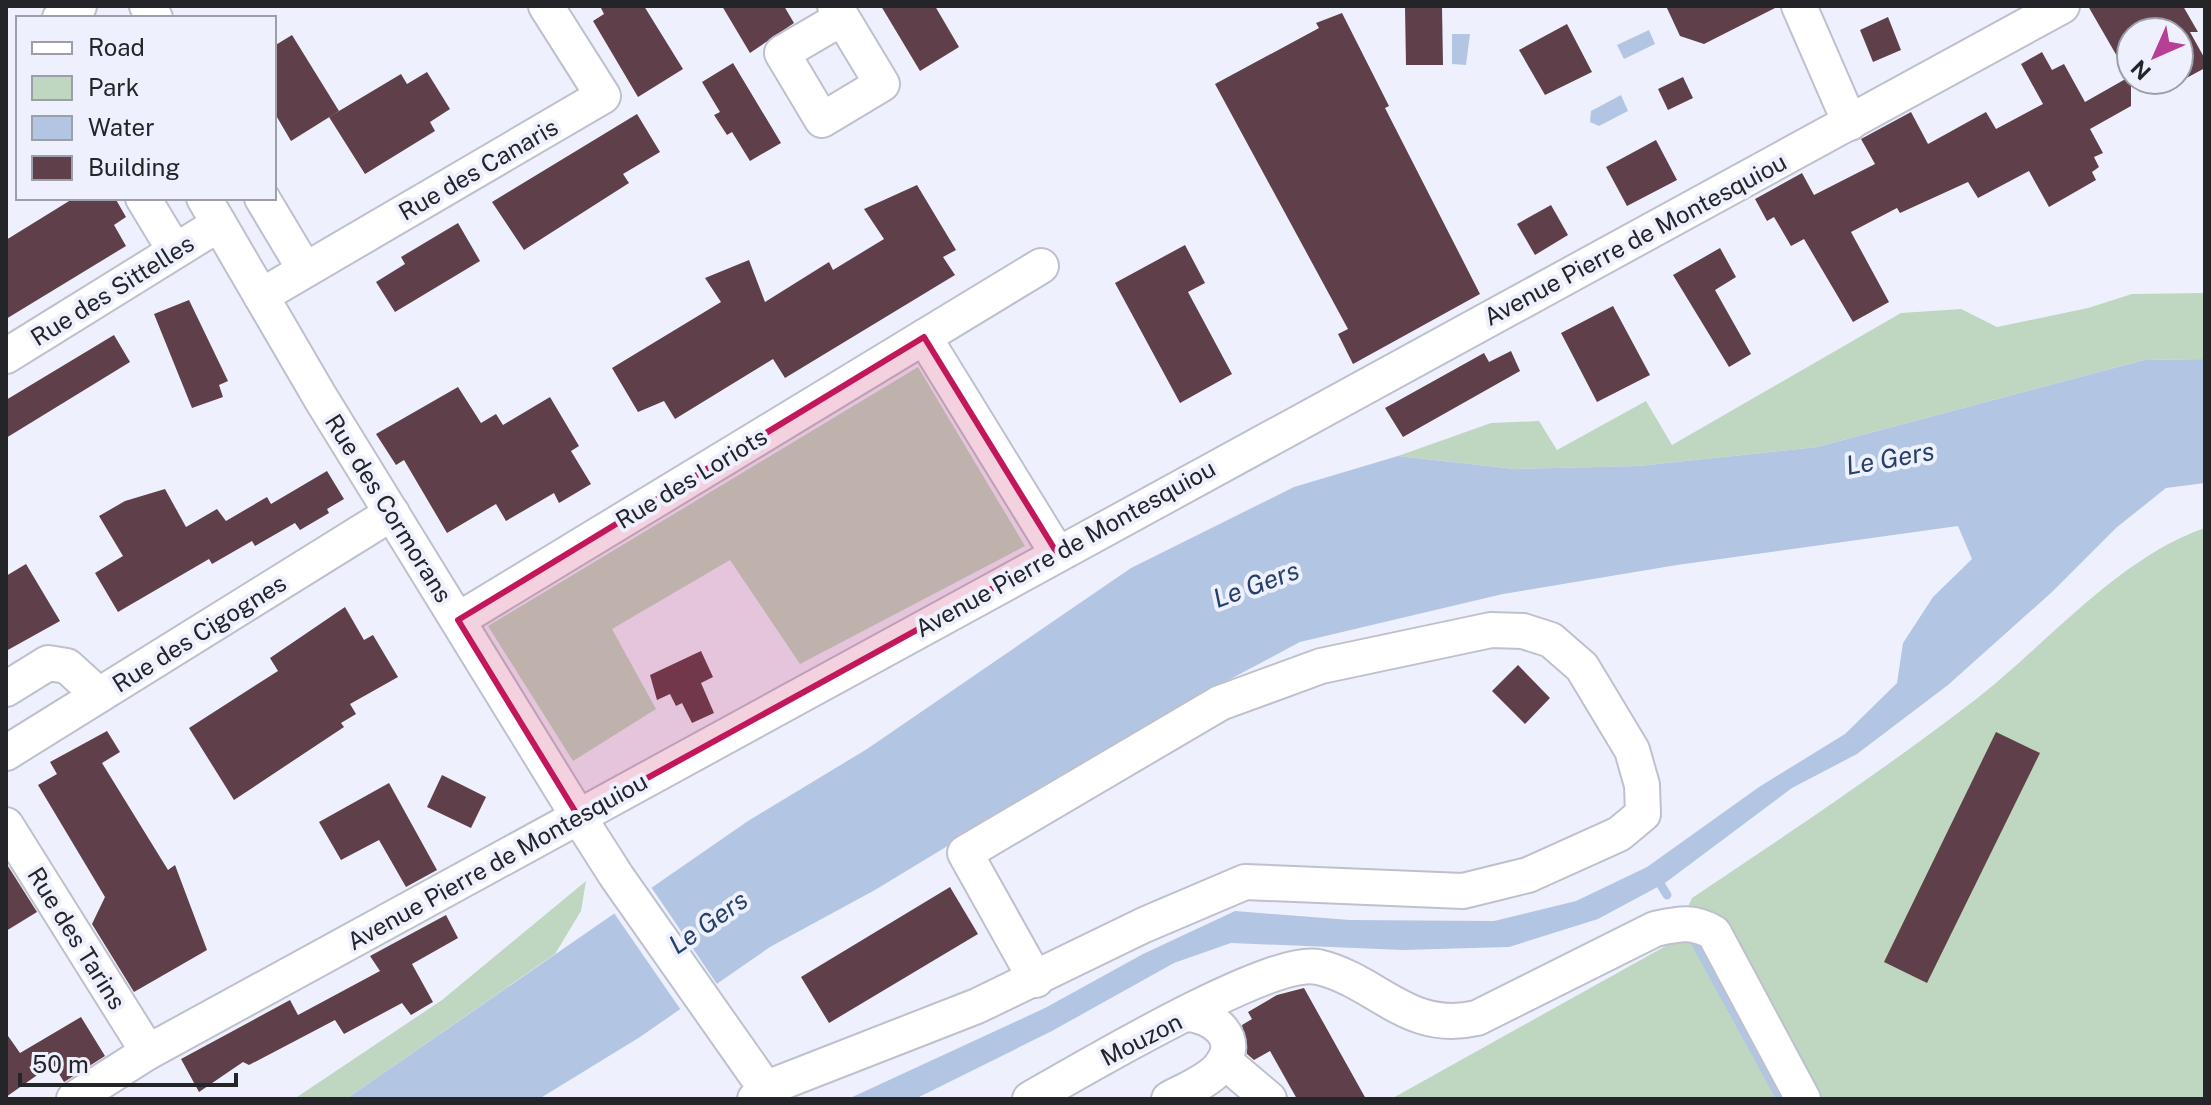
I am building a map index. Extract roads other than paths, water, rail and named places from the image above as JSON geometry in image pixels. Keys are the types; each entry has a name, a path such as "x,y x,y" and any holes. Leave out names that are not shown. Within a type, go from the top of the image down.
{"street":[{"name":"Rue des Canaris","path":"261,296 603,96 546,6"},
{"path":"1799,6 1850,123"},
{"name":"Avenue Pierre de Montesquiou","path":"74,1099 148,1052 2062,6"},
{"path":"144,200 175,251"},
{"path":"263,200 305,270"},
{"name":"Rue des Sittelles","path":"6,356 175,251 211,211"},
{"name":"Rue des Cormorans","path":"211,211 578,816 765,1095"},
{"name":"Rue des Loriots","path":"458,620 1041,266"},
{"path":"924,337 1057,553"},
{"name":"Rue des Cigognes","path":"6,753 392,513"},
{"path":"765,1095 1036,980 1144,925 1245,882 1463,891 1528,875 1619,834 1643,814 1642,785 1632,750 1582,667 1551,640 1523,631 1491,630 1321,666 1220,703 965,853 1036,980"},
{"path":"6,689 48,663 67,666 99,695"},
{"name":"Rue des Tarins","path":"6,825 148,1052"},
{"path":"1185,1014 1285,969 1315,967 1336,973 1408,1013 1432,1021 1455,1023 1477,1018 1655,929 1682,923 1700,924 1714,933 1803,1099"},
{"name":"Mouzon","path":"1030,1099 1185,1014 1202,1014 1215,1021 1225,1036 1224,1061"},
{"path":"1169,1099 1209,1077 1224,1061 1269,1099"}],"water":[{"path":"1649,30 1655,44 1624,59 1617,45"},
{"path":"1452,34 1470,34 1466,65 1452,64"},
{"path":"1621,95 1628,111 1599,126 1590,122 1591,111"},
{"name":"Le Gers","path":"2205,359 2205,483 2166,488 2116,528 2052,592 1948,685 1857,754 1792,788 1665,883 1598,919 1509,947 1403,950 1231,943 1174,963 1052,1031 915,1099 848,1099 1045,1008 1143,954 1235,911 1350,920 1494,921 1576,901 1647,867 1759,787 1845,734 1897,683 1903,643 1933,597 1972,559 1958,526 1677,565 1503,594 1300,642 1172,710 875,890 770,947 640,1037 539,1099 346,1099 748,821 867,749 1131,568 1294,487 1398,456 1515,469 1638,466 1817,447 2144,360"}],"waterway":[{"path":"1656,877 1667,895"},
{"path":"1694,940 1781,1099"}]}
